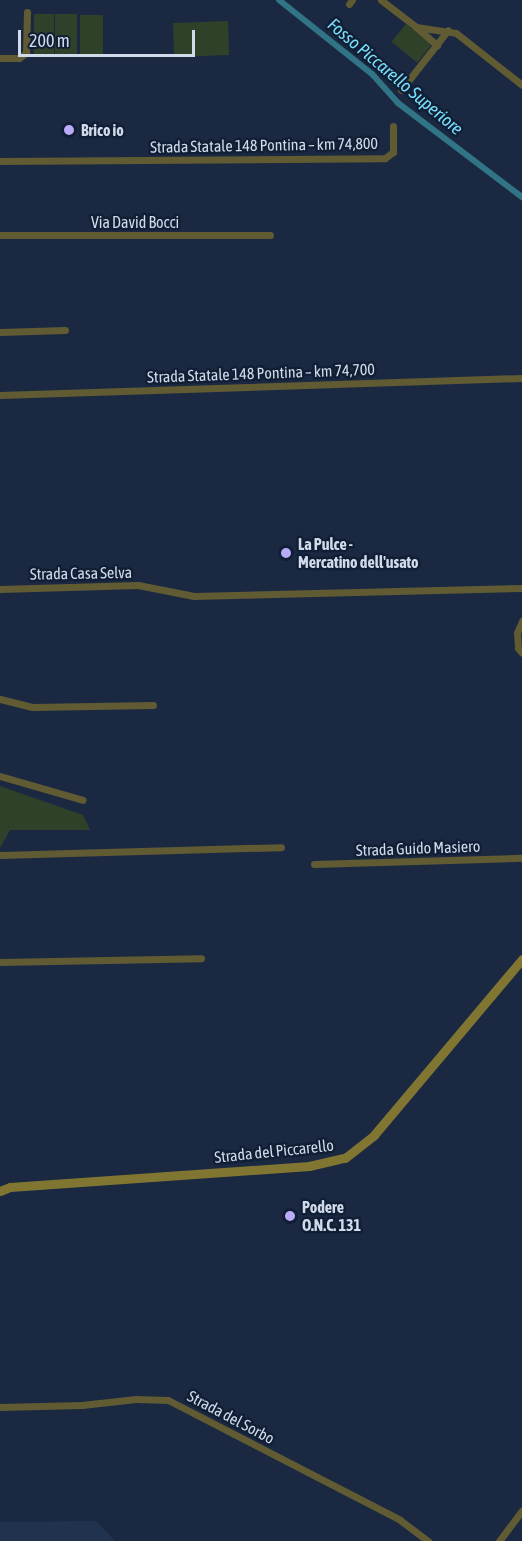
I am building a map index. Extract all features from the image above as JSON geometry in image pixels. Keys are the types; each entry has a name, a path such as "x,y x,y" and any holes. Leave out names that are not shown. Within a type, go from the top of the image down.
{"street":[{"path":"381,0 437,45"},
{"path":"0,58 19,58 26,53 27,12"},
{"path":"416,27 448,30 522,85"},
{"path":"401,90 448,30"},
{"name":"Strada Statale 148 Pontina – km 74,800","path":"0,161 385,158 393,152 393,126"},
{"name":"Via David Bocci","path":"0,235 270,235"},
{"path":"0,332 65,330"},
{"name":"Strada Statale 148 Pontina – km 74,700","path":"0,394 522,378"},
{"name":"Strada Casa Selva","path":"0,589 138,585 194,596 522,588"},
{"path":"522,621 517,633 518,648 522,653"},
{"path":"0,699 32,707 153,705"},
{"path":"0,776 83,800"},
{"path":"0,855 281,847"},
{"name":"Strada Guido Masiero","path":"315,864 522,858"},
{"path":"0,962 201,958"},
{"name":"Strada del Piccarello","path":"0,1185 10,1187 299,1167 345,1158 374,1135 522,959"},
{"name":"Strada del Piccarello","path":"0,1191 10,1187"},
{"name":"Strada del Sorbo","path":"0,1407 82,1405 136,1399 168,1400 400,1520 428,1541"},
{"path":"499,1541 522,1511"}],"shaded area":[{"path":"96,1521 115,1541 0,1541 0,1522"}],"green space":[{"path":"34,14 54,14 54,54 34,54"},
{"path":"55,14 77,14 77,54 55,54"},
{"path":"80,15 103,15 103,54 80,54"},
{"path":"228,21 229,55 174,57 173,23"},
{"path":"406,24 432,45 417,63 392,42"},
{"path":"0,786 83,815 90,830 10,830 0,848"}],"waterway":[{"name":"Fosso Piccarello Superiore","path":"279,0 372,74 398,103 522,197"}],"place":[{"name":"Brico io","path":"69,130"},
{"name":"La Pulce - Mercatino dell'usato","path":"286,553"},
{"name":"Podere O.N.C. 131","path":"290,1216"}]}
